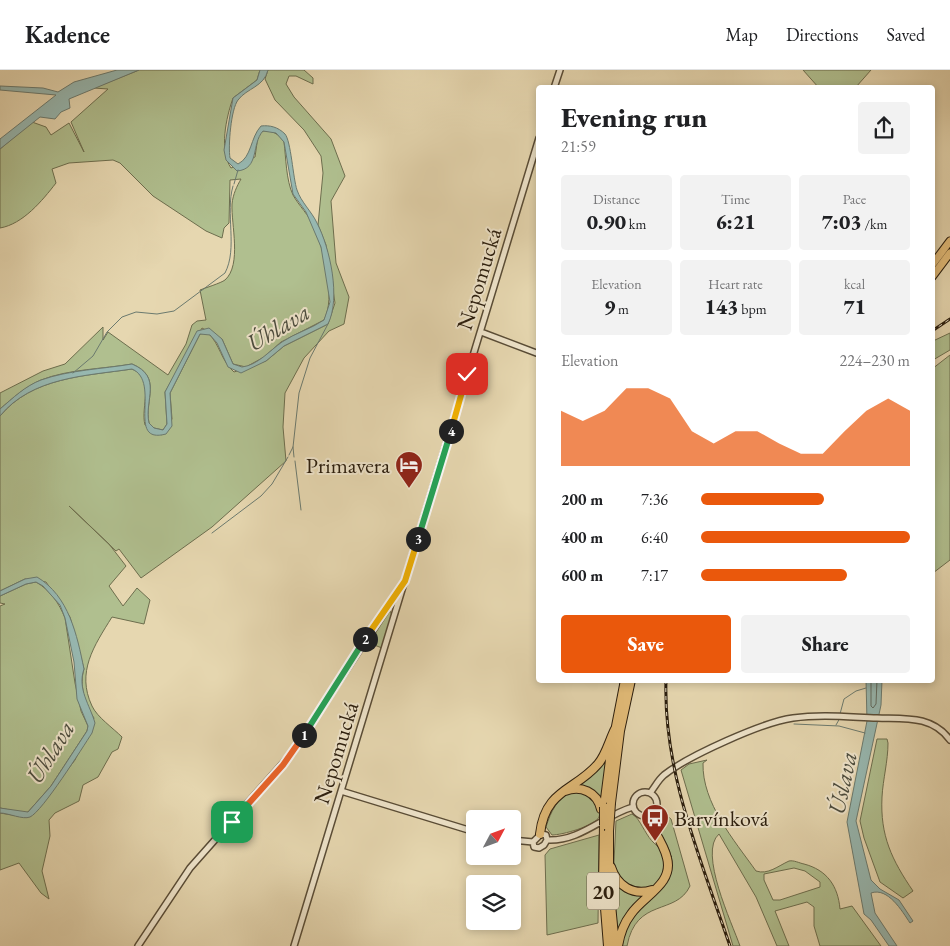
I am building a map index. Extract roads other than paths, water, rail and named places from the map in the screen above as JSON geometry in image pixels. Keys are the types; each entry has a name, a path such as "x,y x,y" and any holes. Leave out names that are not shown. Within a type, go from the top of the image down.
{"highway":[{"name":"20","path":"608,946 603,883 605,807 614,729 624,683"},
{"name":"20","path":"605,807 630,683"},
{"path":"540,834 547,811 561,793 597,765 614,729"},
{"path":"561,793 573,789 586,790 605,807"},
{"path":"616,946 630,914 656,889 666,876 668,861 646,816"},
{"name":"20","path":"605,831 609,856 616,946"},
{"path":"609,856 614,875 626,889 642,892 656,889"}],"main road":[{"path":"935,261 950,241"},
{"path":"935,273 950,253"}],"street":[{"path":"555,85 560,70"},
{"name":"Nepomucká","path":"294,946 536,148"},
{"path":"481,332 536,353"},
{"path":"138,946 190,868 292,753 405,581"},
{"path":"650,793 662,777 682,764 764,726 790,718 900,718 930,723 942,730 950,740"},
{"path":"341,791 466,829"},
{"path":"644,792 650,793 656,798 657,806 654,813 646,816 640,815 633,807 634,800 637,795 644,792"},
{"path":"547,840 560,839 585,831 633,807"},
{"path":"532,842 540,834 545,835 547,840"},
{"path":"532,842 534,848 539,848 545,845 547,840"},
{"path":"521,841 532,842"}],"water":[{"path":"117,70 139,70 69,99 70,108 61,112 55,119 40,117 0,149 0,139 56,95 0,90 0,86 43,88 58,92 74,82"},
{"path":"260,70 268,70 266,76 259,84 242,96 236,105 229,145 230,158 238,164 243,161 261,126 274,127 285,134 289,144 297,190 322,233 330,259 334,301 328,324 284,346 266,361 241,373 228,367 217,343 210,335 200,334 170,393 172,426 166,434 154,435 148,430 145,422 144,386 140,376 132,369 60,380 43,386 13,403 0,416 0,409 24,389 41,380 74,372 132,364 147,375 150,382 149,423 154,428 163,430 167,424 165,392 197,331 209,328 222,339 233,364 242,367 253,364 287,339 324,320 330,302 321,247 306,212 293,194 284,142 276,133 263,131 259,136 249,166 237,171 226,160 224,150 233,98 257,80"},
{"path":"37,577 57,595 70,617 84,669 82,676 83,690 95,723 92,733 53,792 36,813 30,817 23,818 0,813 0,808 28,812 51,786 87,731 88,726 77,699 74,662 65,618 60,605 43,586 36,582 26,584 0,596 0,591 25,579"},
{"path":"866,683 882,683 881,705 856,821 871,880 880,889 899,900 913,921 910,923 894,901 883,893 871,893 875,913 897,946 889,946 871,920 864,914 847,822 867,721"}],"waterway":[{"path":"234,184 238,170"},
{"path":"73,373 93,356 107,332 122,317 136,312 157,314 174,311 225,273 231,253 230,208 233,186"},
{"path":"289,455 293,447 299,393 310,358 328,324"},
{"path":"293,447 294,457"},
{"path":"212,533 261,496 272,484 288,457"},
{"path":"295,461 301,510"},
{"path":"840,714 844,699 856,691 866,688"},
{"path":"836,725 840,718"},
{"path":"794,724 839,726 865,733"}],"railway":[{"path":"935,329 950,319"},
{"path":"666,683 667,714 677,782 696,848 730,946"}],"place":[{"name":"Primavera","path":"409,489"},
{"name":"Barvínková","path":"655,842"}],"water label":[{"name":"Úhlava","path":"278,327"},
{"name":"Úhlava","path":"50,752"},
{"name":"Úslava","path":"842,783"}]}
